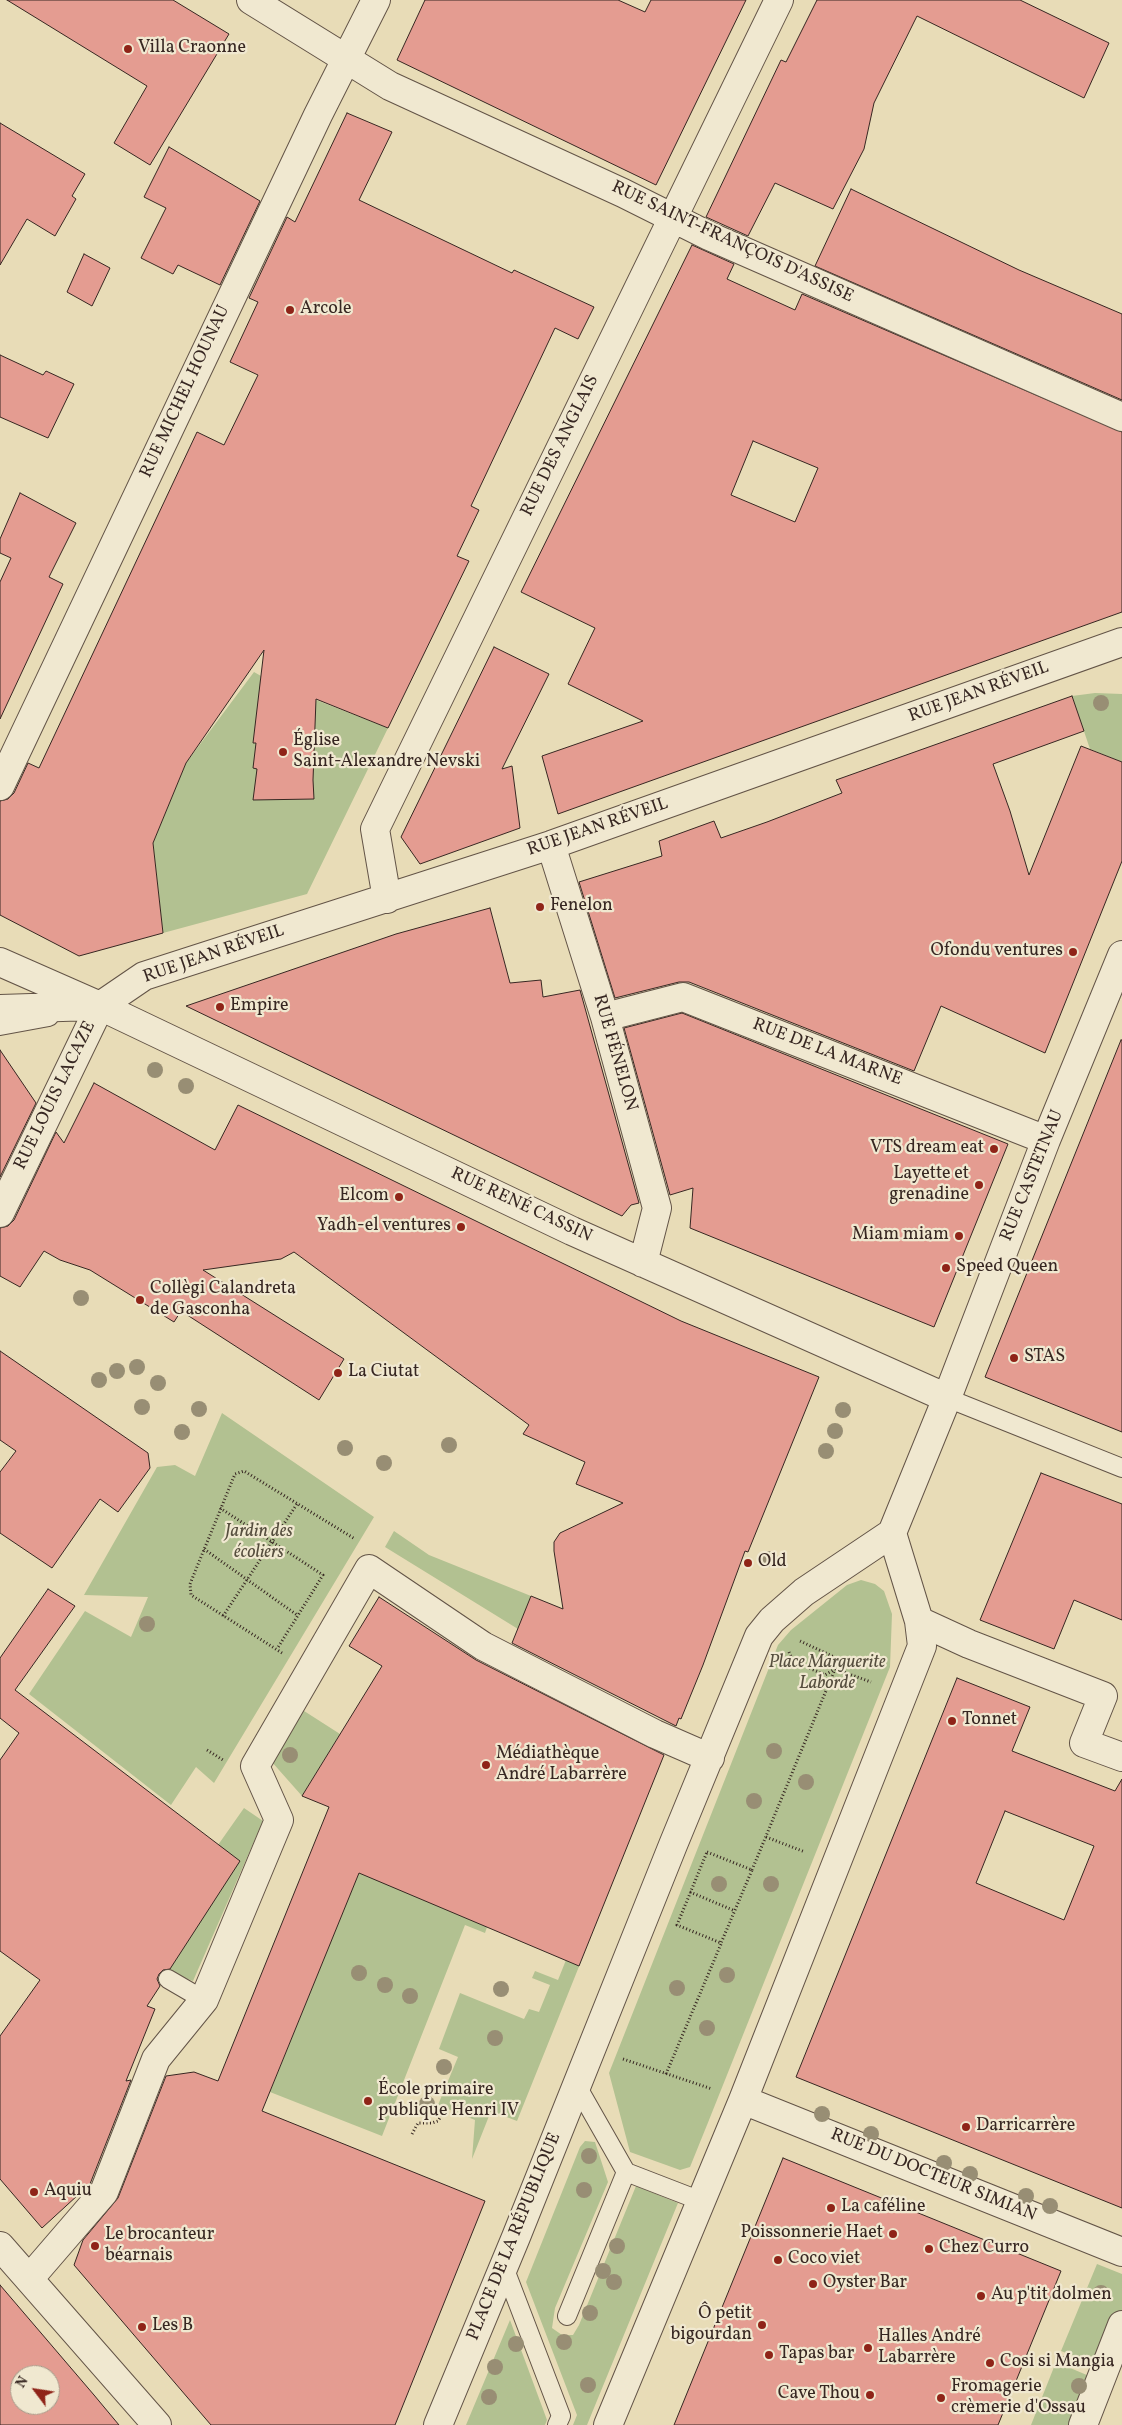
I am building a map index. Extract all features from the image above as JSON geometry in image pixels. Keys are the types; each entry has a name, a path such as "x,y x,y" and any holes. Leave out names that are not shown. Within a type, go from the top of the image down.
{"street":[{"name":"RUE SAINT-FRANÇOIS D'ASSISE","path":"251,0 390,86 672,218 1122,417"},
{"name":"RUE MICHEL HOUNAU","path":"0,786 314,124 376,0"},
{"name":"RUE DES ANGLAIS","path":"387,899 375,829 779,0"},
{"name":"RUE JEAN RÉVEIL","path":"100,1006 144,976 551,845 1110,646 1122,662"},
{"name":"RUE FÉNELON","path":"551,845 605,1017 657,1208 643,1263"},
{"name":"RUE CASTETNAU","path":"947,1398 1046,1140 1112,1008 1122,955"},
{"name":"RUE RENÉ CASSIN","path":"0,962 100,1006 643,1263 947,1398"},
{"name":"RUE DE LA MARNE","path":"605,1017 683,996 1046,1140"},
{"path":"0,1009 100,1006"},
{"name":"RUE LOUIS LACAZE","path":"0,1213 100,1006"},
{"path":"592,2049 759,1636 772,1620 804,1592 892,1533 947,1398"},
{"path":"608,2425 743,2100 922,1646 919,1621 892,1533"},
{"path":"29,2279 104,2192 156,2059 204,2000 279,1820 255,1766 369,1569 483,1646 655,1734 710,1758"},
{"path":"919,1621 969,1644 1103,1696 1084,1742 1122,1758"},
{"name":"PLACE DE LA RÉPUBLIQUE","path":"438,2425 592,2049"},
{"name":"RUE DU DOCTEUR SIMIAN","path":"743,2100 1122,2252"},
{"path":"0,2246 158,2425"},
{"path":"1083,2425 1122,2325"}],"lane":[{"path":"0,1026 100,1006"},
{"path":"947,1398 1122,1468"},
{"path":"168,1979 204,2000"},
{"path":"577,2086 626,2172 701,2201"},
{"path":"567,2316 626,2172"},
{"path":"504,2267 561,2416 557,2425"}],"path":[{"path":"309,1672 277,1649 191,1595 190,1584 235,1474 244,1472 375,1551 369,1569"},
{"path":"224,1616 297,1504"},
{"path":"220,1508 323,1575 277,1649"},
{"path":"204,1549 297,1615"},
{"path":"666,2074 835,1669 834,1657 800,1641 793,1644"},
{"path":"786,1648 793,1661 825,1675 835,1669"},
{"path":"835,1669 904,1694"},
{"path":"766,1837 836,1865"},
{"path":"721,1944 677,1925 690,1892 707,1852 752,1870"},
{"path":"690,1892 735,1911"},
{"path":"592,2049 743,2100"},
{"path":"412,2134 418,2123 438,2121 446,2108"}],"green space":[{"path":"254,672 275,684 388,728 307,894 163,933 153,843 186,763"},
{"path":"1095,693 1122,694 1122,762 1090,749 1072,696"},
{"name":"Jardin des écoliers","path":"222,1413 374,1517 214,1783 196,1767 171,1805 29,1694 85,1611 131,1637 148,1597 84,1595 157,1467 175,1465 195,1476"},
{"path":"394,1531 429,1555 531,1596 518,1629 385,1547"},
{"name":"Place Marguerite Laborde","path":"861,1580 875,1584 884,1591 892,1614 890,1667 690,2167 680,2170 630,2152 609,2073 778,1645 791,1630 847,1585"},
{"path":"301,1709 340,1734 302,1796 271,1761"},
{"path":"244,1808 263,1821 193,1981 163,1970 172,1959 175,1961 208,1909 218,1845"},
{"path":"359,1872 487,1927 485,1933 465,1925 382,2136 270,2092"},
{"path":"566,1960 580,1964 517,2121 491,2111 472,2159 475,2120 438,2105 458,2057 439,2049 460,1993 524,2019 529,2009 539,2012 550,1985 532,1978 535,1971 558,1980"},
{"path":"585,2141 595,2142 608,2182 555,2308 552,2328 562,2335 573,2335 579,2325 636,2186 678,2203 587,2425 573,2425 577,2415 526,2282 580,2147"},
{"path":"1097,2264 1122,2274 1122,2325 1105,2368 1061,2351"},
{"path":"510,2320 547,2420 545,2425 466,2425"},
{"path":"1056,2362 1101,2381 1083,2425 1031,2425"}],"building":[{"path":"7,0 173,0 229,34 150,165 114,143 147,86"},
{"path":"425,0 618,0 645,12 651,0 746,0 656,185 397,60"},
{"path":"817,0 1020,0 1109,43 1084,98 917,16 874,103 864,149 833,209 775,183 748,236 706,217 781,60 786,62"},
{"path":"347,113 392,132 359,200 512,273 514,270 594,307 578,339 555,328 471,506 479,510 457,556 469,561 388,728 316,699 314,799 253,800 257,769 253,768 256,743 253,743 264,650 186,763 153,843 163,933 79,956 0,915 0,801 8,799 14,793 28,763 39,768 197,432 224,445 258,375 230,362 258,302 249,298 287,217 295,222"},
{"path":"0,123 85,174 72,196 76,199 55,236 27,219 0,265"},
{"path":"169,147 260,201 220,285 178,265 173,274 141,258 166,208 144,197"},
{"path":"851,189 1019,270 1122,314 1122,400 815,266"},
{"path":"692,245 734,264 727,279 795,310 802,294 1122,432 1122,612 558,814 542,756 643,721 568,684 595,628 521,592","holes":["753,441 818,468 795,522 731,495"]},
{"path":"84,254 110,268 92,306 67,292"},
{"path":"0,355 43,375 46,371 74,384 48,438 0,417"},
{"path":"20,493 76,523 49,577 63,584 0,719 0,582 11,558 0,553 0,539"},
{"path":"494,647 549,674 502,769 512,766 520,828 420,864 401,837"},
{"path":"1072,696 1084,731 993,764 1010,811 1029,875 1081,746 1122,762 1122,861 1045,1053 941,1006 914,1071 689,982 679,982 615,998 579,882 662,856 659,841 714,821 721,838 767,822 842,793 836,780"},
{"path":"490,908 510,983 541,980 543,997 580,990 639,1203 631,1205 622,1216 186,1006 396,934"},
{"path":"682,1013 1008,1144 934,1327 690,1228 693,1188 670,1195 624,1028"},
{"path":"1122,1040 1122,1432 985,1377"},
{"path":"0,1050 36,1103 0,1177"},
{"path":"94,1083 215,1150 238,1105 681,1321 819,1377 748,1552 745,1551 703,1665 681,1719 679,1718 676,1726 512,1643 531,1596 563,1609 554,1551 554,1542 560,1533 623,1503 576,1484 585,1462 523,1434 529,1425 294,1252 281,1259 203,1270 344,1359 319,1400 181,1311 174,1322 90,1270 60,1260 44,1251 20,1287 0,1276 0,1228 8,1226 14,1220 56,1132 64,1143"},
{"path":"0,1351 148,1453 150,1468 118,1512 100,1499 52,1568 0,1533 0,1472 16,1451 0,1440"},
{"path":"1041,1473 1122,1504 1122,1620 1074,1600 1054,1649 980,1620"},
{"path":"48,1589 75,1606 15,1690 240,1861 170,1969 163,1970 159,1974 157,1979 160,1986 147,2006 155,2009 126,2081 131,2080 90,2184 42,2228 0,2179 0,2036 40,1980 0,1951 0,1760 19,1733 0,1718 0,1658"},
{"path":"379,1597 476,1660 664,1755 579,1966 359,1873 262,2111 485,2201 395,2425 211,2425 74,2265 83,2240 118,2198 166,2076 194,2072 218,2081 329,1807 302,1796 382,1666 349,1646"},
{"path":"957,1678 1030,1707 1012,1751 1115,1791 1122,1779 1122,2208 796,2077","holes":["1005,1811 1094,1846 1064,1920 976,1883"]},
{"name":"Halles André Labarrère","path":"783,2158 1061,2271 998,2425 674,2425"},
{"path":"0,2285 94,2395 119,2425 0,2425"}],"place":[{"name":"Villa Craonne","path":"128,49"},
{"name":"Arcole","path":"290,310"},
{"name":"Église Saint-Alexandre Nevski","path":"283,752"},
{"name":"Fenelon","path":"540,907"},
{"name":"Ofondu ventures","path":"1073,952"},
{"name":"Empire","path":"220,1007"},
{"name":"VTS dream eat","path":"994,1149"},
{"name":"Layette et grenadine","path":"979,1185"},
{"name":"Elcom","path":"399,1197"},
{"name":"Yadh-el ventures","path":"461,1227"},
{"name":"Miam miam","path":"959,1236"},
{"name":"Speed Queen","path":"946,1268"},
{"name":"Collègi Calandreta de Gasconha","path":"140,1300"},
{"name":"STAS","path":"1014,1358"},
{"name":"La Ciutat","path":"338,1373"},
{"name":"Old","path":"748,1563"},
{"name":"Tonnet","path":"952,1721"},
{"name":"Médiathèque André Labarrère","path":"486,1765"},
{"name":"École primaire publique Henri IV","path":"368,2101"},
{"name":"Darricarrère","path":"966,2127"},
{"name":"Aquiu","path":"34,2192"},
{"name":"La caféline","path":"831,2208"},
{"name":"Poissonnerie Haet","path":"893,2234"},
{"name":"Le brocanteur béarnais","path":"95,2246"},
{"name":"Chez Curro","path":"929,2249"},
{"name":"Coco viet","path":"778,2260"},
{"name":"Oyster Bar","path":"813,2284"},
{"name":"Au p'tit dolmen","path":"981,2296"},
{"name":"Ô petit bigourdan","path":"762,2325"},
{"name":"Les B","path":"142,2327"},
{"name":"Halles André Labarrère","path":"868,2348"},
{"name":"Tapas bar","path":"769,2355"},
{"name":"Cosi si Mangia","path":"990,2363"},
{"name":"Cave Thou","path":"870,2395"},
{"name":"Fromagerie crèmerie d'Ossau","path":"941,2398"}]}
